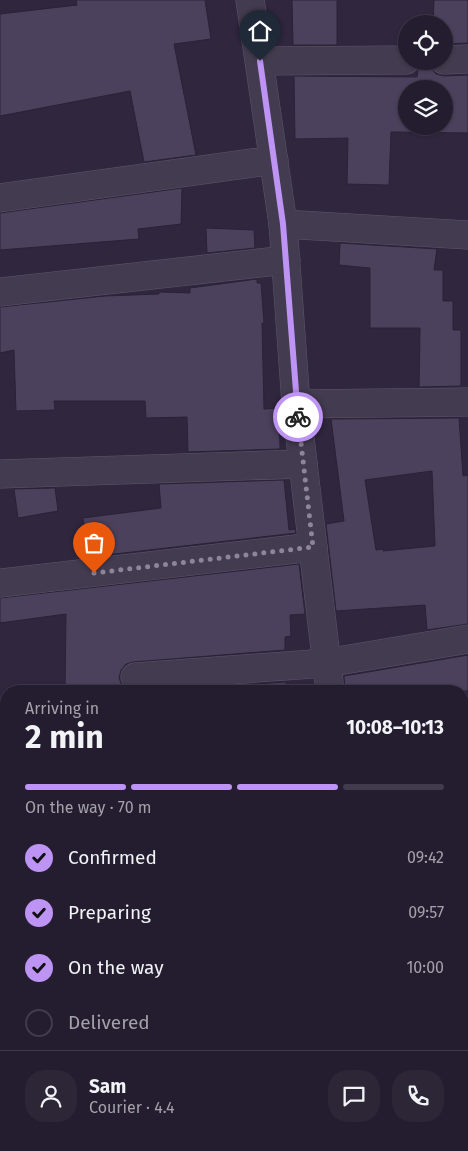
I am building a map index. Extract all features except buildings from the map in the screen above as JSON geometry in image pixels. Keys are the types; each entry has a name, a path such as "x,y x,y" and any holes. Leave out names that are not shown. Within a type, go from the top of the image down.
{"street":[{"path":"250,0 283,224 296,404 329,685"},
{"path":"453,60 468,59"},
{"path":"260,61 398,60"},
{"path":"0,198 274,160"},
{"path":"283,224 468,235"},
{"path":"0,292 286,260"},
{"path":"296,404 468,402"},
{"path":"0,474 303,464"},
{"path":"0,583 313,547"},
{"path":"135,677 326,663 468,639"}],"way so far":[{"path":"94,573 313,547 298,417"}],"route":[{"path":"260,61 283,224 298,417"}]}
